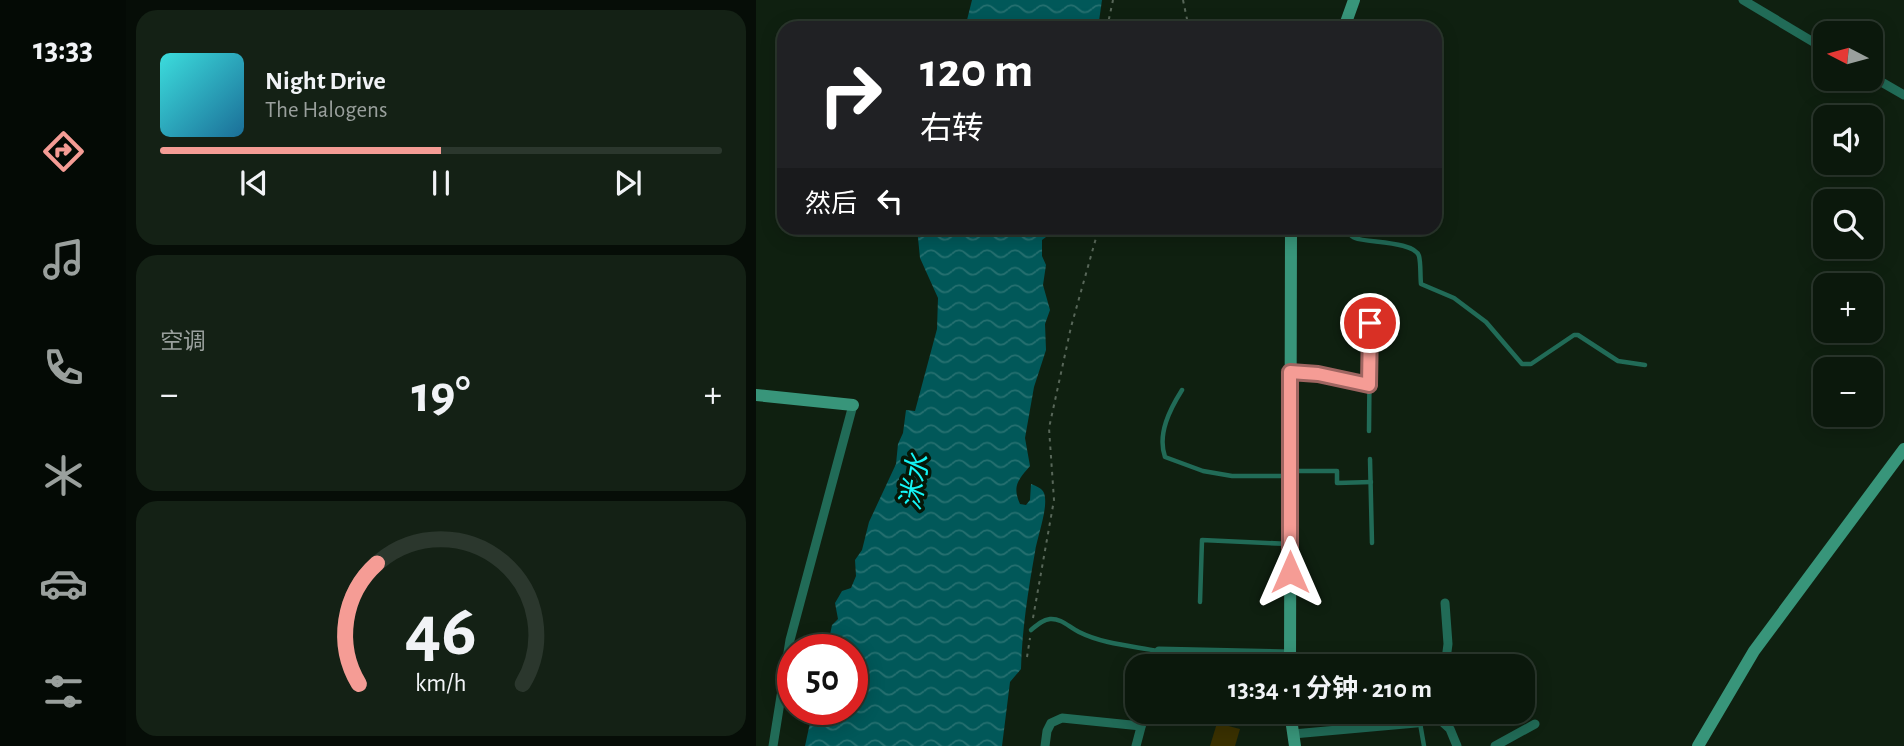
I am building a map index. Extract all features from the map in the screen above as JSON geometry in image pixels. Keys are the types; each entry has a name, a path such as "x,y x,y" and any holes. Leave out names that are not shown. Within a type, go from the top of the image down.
{"main road":[{"path":"1346,21 1354,0"},
{"path":"1290,654 1291,235"},
{"path":"756,395 853,405"},
{"path":"1698,746 1754,651 1904,449"}],"street":[{"path":"1743,0 1813,42"},
{"path":"1883,83 1904,95"},
{"path":"773,746 790,640 853,405"},
{"path":"1445,603 1447,654"},
{"path":"1158,654 1159,651 1203,654"},
{"path":"1045,746 1051,723 1062,719 1141,726 1136,746"},
{"path":"1294,740 1406,724"},
{"path":"1446,724 1457,746"},
{"path":"1495,746 1535,724"}],"lane":[{"path":"1351,237 1415,250 1419,255 1421,284 1454,298 1486,322 1522,364 1531,364 1574,335 1578,335 1618,361 1645,365"},
{"path":"1369,430 1370,323"},
{"path":"1290,372 1318,374 1369,385"},
{"path":"1182,390 1170,409 1164,432 1162,449 1165,457 1203,471 1222,474 1337,471 1337,483 1371,482"},
{"path":"1370,460 1372,543"},
{"path":"1200,601 1202,540 1290,544"},
{"path":"1031,630 1042,621 1051,619 1062,621 1080,632 1106,642 1159,651"},
{"path":"1420,724 1424,746"}],"path":[{"path":"1108,21 1113,0"},
{"path":"1183,0 1187,21"},
{"path":"1027,657 1054,500 1049,428 1071,327 1096,235"}],"shaded area":[{"path":"1217,724 1240,729 1235,746 1210,746"}],"water":[{"path":"972,0 1102,0 1099,21 967,21"},
{"name":"洣水","path":"918,235 1046,235 1042,240 1042,256 1046,265 1043,285 1050,310 1045,324 1046,350 1034,387 1025,438 1030,466 1019,479 1016,488 1020,504 1026,505 1030,500 1031,484 1039,487 1044,493 1044,514 1028,596 1021,669 1010,682 1002,746 805,746 810,725 868,725 868,634 830,634 832,625 838,619 835,603 842,591 851,588 856,576 855,560 862,550 869,522 896,464 906,410 915,411 937,329 938,298 920,258"}],"route":[{"path":"1290,572 1290,372 1318,374 1369,385 1370,323"}]}
